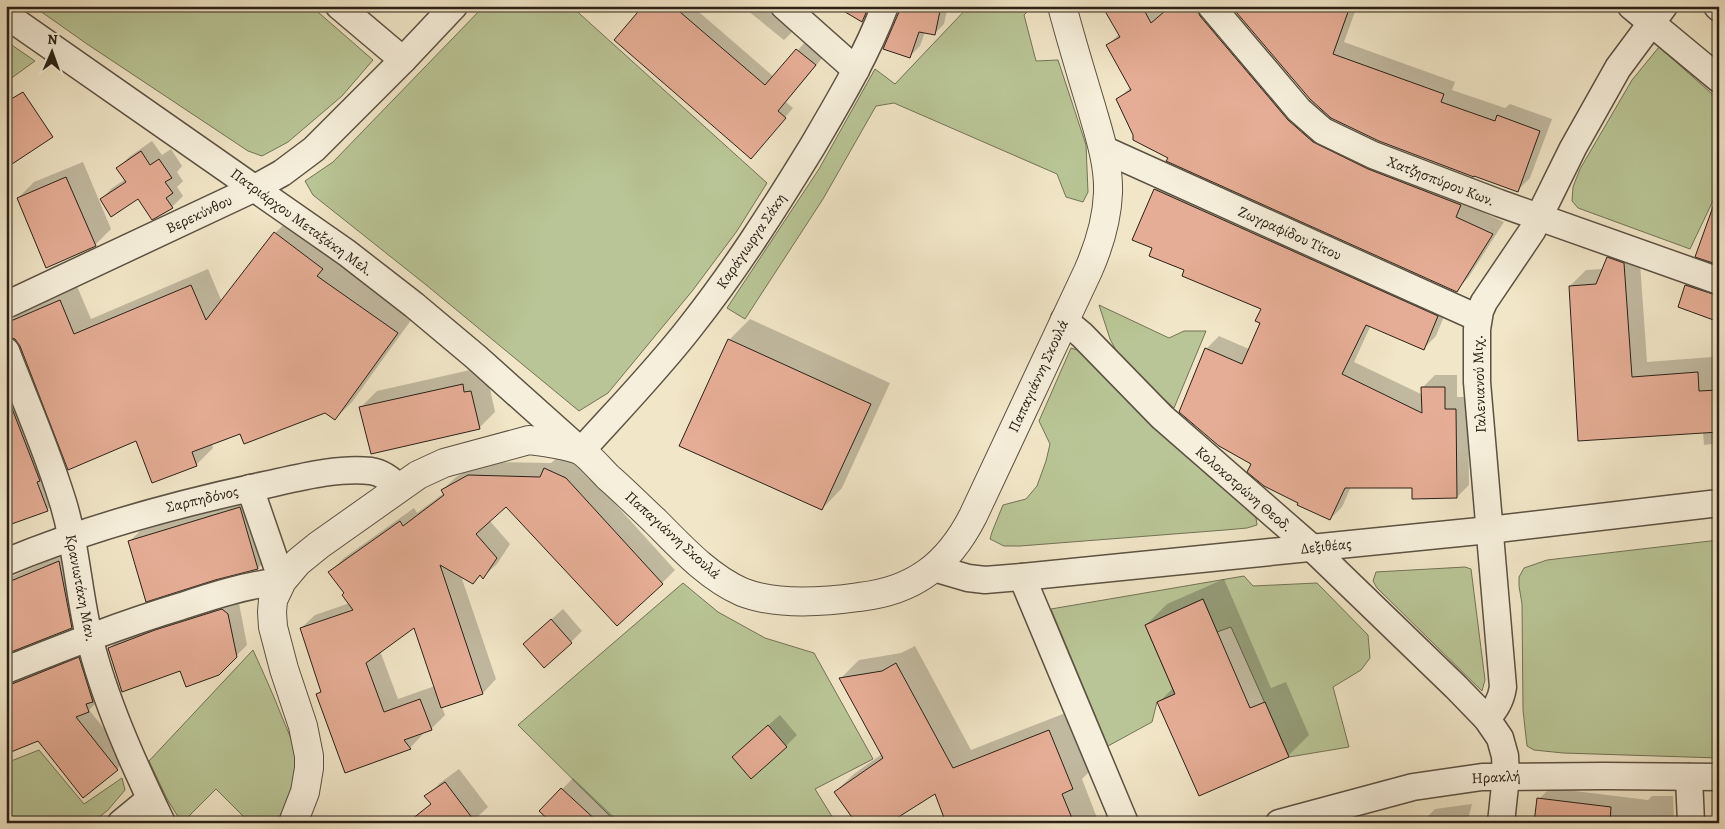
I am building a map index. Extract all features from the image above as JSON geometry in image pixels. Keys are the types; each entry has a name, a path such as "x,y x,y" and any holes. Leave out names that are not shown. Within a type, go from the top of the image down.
{"street":[{"path":"339,6 403,60"},
{"name":"Βερεκύνθου","path":"6,305 255,188 299,162 403,60 454,6"},
{"path":"784,6 856,70"},
{"name":"Καράγιωργα Σάκη","path":"581,451 669,354 720,288 787,188 856,70 885,6"},
{"name":"Παπαγιάννη Σκουλά","path":"293,823 305,792 309,756 301,718 284,669 273,627 273,600 282,581 298,562 319,545 418,475 444,463 529,440 581,451 694,558 720,579 743,592 765,598 779,600 822,600 858,598 902,586 920,578 934,568 952,550 965,530 1095,256 1103,228 1108,194 1106,164 1062,6"},
{"name":"Χατζησπύρου Κων.","path":"1211,6 1286,96 1307,118 1323,131 1373,155 1719,281"},
{"path":"1631,6 1658,14 1719,79"},
{"name":"Γαλενιανού Μιχ.","path":"1487,719 1498,705 1503,687 1477,382 1478,318 1488,294 1518,254 1540,217 1599,99 1618,68 1658,14"},
{"name":"Πατριάρχου Μεταξάκη Μελ.","path":"6,15 347,253 414,304 581,451"},
{"name":"Ζωγραφίδου Τίτου","path":"1103,149 1478,318"},
{"name":"Κολοκοτρώνη Θεοδ.","path":"1064,320 1082,335 1162,417 1311,548 1487,719 1503,746 1505,756 1506,776 1501,823"},
{"name":"Κρανιωτάκη Μαν.","path":"6,351 61,495 71,536 90,637 108,697 150,799 162,823"},
{"name":"Σαρπηδόνος","path":"6,562 71,536 152,512 250,488 329,473 363,470 379,473 388,477 400,488"},
{"path":"6,670 124,624 226,592 282,581 250,488"},
{"name":"Δεξιθέας","path":"934,568 977,579 1022,577 1489,530 1719,502"},
{"path":"1022,577 1125,823"},
{"name":"Ηρακλή","path":"1279,823 1413,787 1458,780 1506,776 1719,778"},
{"path":"1689,777 1691,823"},
{"path":"121,823 150,799"}],"green space":[{"path":"33,6 311,6 373,60 342,96 288,142 262,156 248,151"},
{"path":"484,6 571,6 767,183 737,231 693,290 608,393 579,411 425,284 313,195 305,181 333,162"},
{"path":"969,6 1033,6 1024,15 1036,61 1058,60 1086,145 1088,192 1083,202 1066,197 1057,174 894,103 876,106 823,199 745,319 727,308 819,169 875,69 895,84"},
{"path":"6,41 35,61 6,82"},
{"path":"1659,47 1719,100 1719,188 1690,249 1578,208 1572,201 1573,187 1580,169 1632,80"},
{"path":"1099,305 1169,338 1184,331 1206,331 1174,408 1121,360 1110,339"},
{"path":"1071,348 1080,351 1088,358 1256,518 1257,525 1225,530 1020,546 1004,546 990,539 1003,505 1026,499 1037,486 1050,444 1039,421"},
{"path":"1719,540 1719,758 1563,753 1534,750 1527,746 1523,710 1522,604 1519,586 1519,577 1524,568 1547,560"},
{"path":"1465,567 1471,569 1485,680 1482,691 1377,588 1373,581 1376,572"},
{"path":"1244,576 1253,586 1317,583 1368,635 1370,658 1361,670 1333,687 1349,747 1289,757 1231,627 1217,632 1203,599 1145,625 1175,694 1157,702 1152,722 1108,746 1051,609"},
{"path":"683,583 718,612 765,638 814,653 873,759 815,789 836,823 617,823 518,725"},
{"path":"253,650 293,746 295,769 288,798 275,823 250,823 216,789 182,823 167,799 149,761"},
{"path":"39,750 84,804 122,778 125,790 108,810 92,823 6,823 6,763"}],"building":[{"path":"643,6 673,6 765,85 796,49 816,65 778,111 786,118 751,159 614,40"},
{"path":"835,6 869,6 862,22"},
{"path":"900,6 941,6 935,35 919,32 910,58 883,49"},
{"path":"1102,6 1142,6 1151,23 1171,6 1196,6 1200,16 1288,120 1313,142 1368,169 1461,205 1456,217 1493,234 1457,292 1166,161 1168,158 1133,140 1133,135 1116,99 1131,90 1106,45 1120,37"},
{"path":"1231,6 1332,6 1348,12 1333,54 1444,94 1441,102 1495,121 1497,115 1540,131 1518,192 1379,141 1331,118 1310,99"},
{"path":"23,92 53,137 6,168 6,102"},
{"path":"141,151 150,165 159,159 172,178 165,182 173,193 166,198 173,208 152,220 138,199 111,217 100,199 126,182 116,168"},
{"path":"66,177 96,246 46,268 17,198"},
{"path":"1154,189 1438,316 1424,350 1366,325 1342,374 1422,413 1421,387 1445,387 1445,409 1456,409 1457,498 1412,499 1412,488 1345,488 1330,520 1297,505 1298,503 1264,486 1247,472 1251,464 1219,446 1179,412 1205,348 1242,364 1260,323 1255,321 1261,309 1182,276 1184,270 1149,256 1152,248 1132,240"},
{"path":"1715,201 1719,201 1719,265 1695,257"},
{"path":"274,232 323,269 317,276 398,333 335,420 325,413 244,444 240,434 192,452 197,466 152,483 136,441 68,470 20,346 15,339 6,336 6,323 60,300 74,334 191,285 206,320"},
{"path":"1607,257 1624,263 1632,377 1698,372 1699,391 1719,390 1719,432 1578,441 1569,286 1596,284"},
{"path":"1685,285 1719,296 1719,322 1678,307"},
{"path":"728,339 871,404 822,510 679,446"},
{"path":"463,384 464,392 471,391 480,429 371,454 359,407"},
{"path":"6,393 40,481 37,482 48,511 6,526"},
{"path":"544,468 566,478 663,584 617,626 506,507 476,534 497,558 483,579 480,575 473,584 440,565 483,694 441,708 414,628 366,663 384,712 420,699 432,730 404,740 411,749 345,773 316,694 321,692 300,628 353,610 342,595 344,593 328,572 400,521 403,526 444,495 441,490 468,475 540,477"},
{"path":"240,507 258,569 215,580 146,602 128,541"},
{"path":"59,561 72,628 6,654 6,583"},
{"path":"1203,599 1250,708 1265,702 1289,757 1199,796 1157,702 1175,694 1145,625"},
{"path":"222,609 228,614 237,657 219,675 186,687 180,671 122,692 108,648 155,630"},
{"path":"551,619 572,643 544,668 523,644"},
{"path":"79,657 93,702 86,704 89,712 76,717 118,770 83,798 38,741 6,754 6,685"},
{"path":"896,663 953,768 1049,730 1073,789 1062,794 1074,823 946,823 935,794 889,823 856,823 834,792 883,758 839,678 882,671"},
{"path":"768,725 787,747 751,779 732,757"},
{"path":"445,782 476,823 407,823 431,804 424,796"},
{"path":"561,788 599,823 552,823 539,811"},
{"path":"1537,798 1611,807 1610,823 1534,823"}]}
